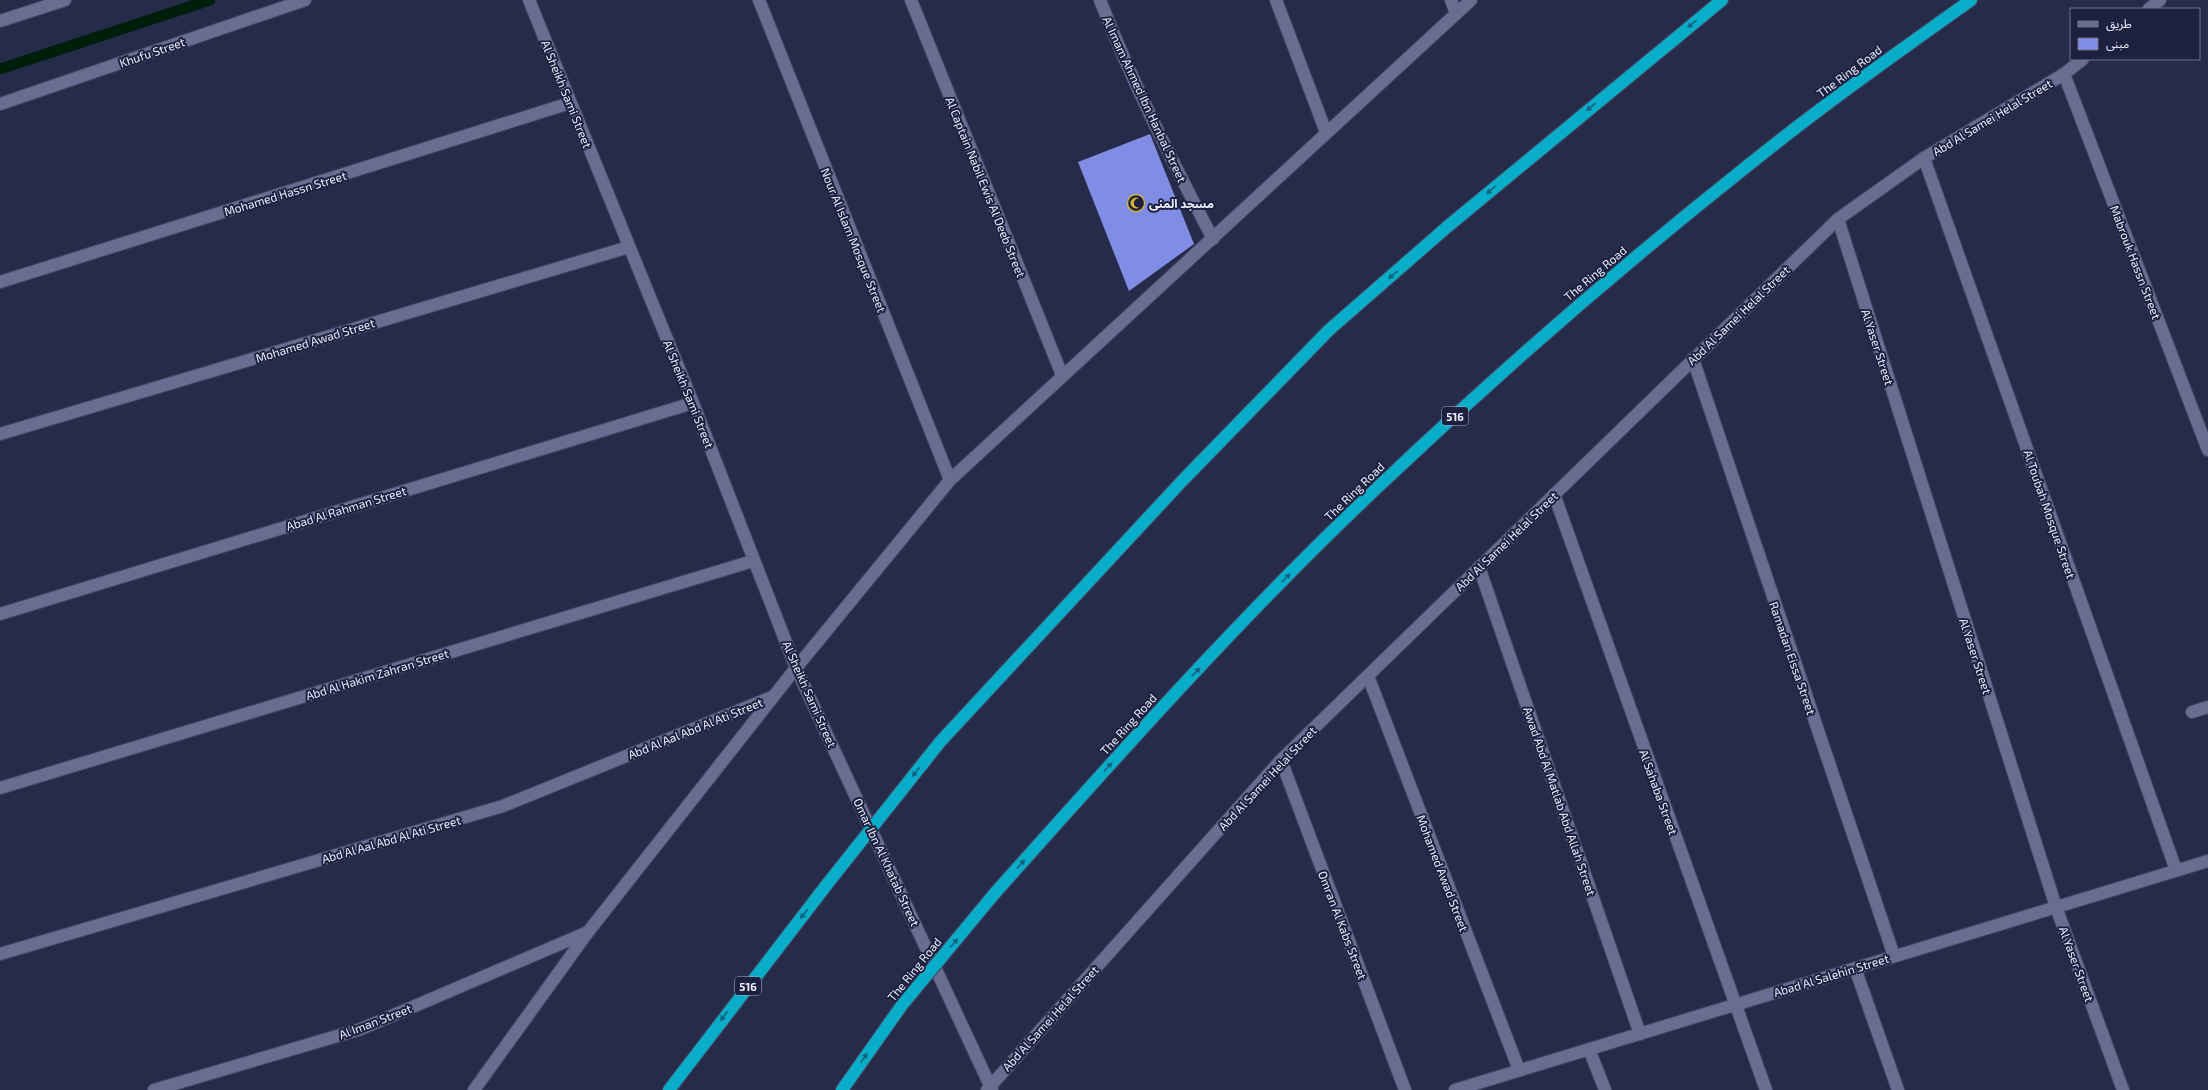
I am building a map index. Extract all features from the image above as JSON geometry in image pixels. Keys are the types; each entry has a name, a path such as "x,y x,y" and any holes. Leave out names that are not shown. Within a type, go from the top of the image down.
{"highway":[{"name":"516","path":"670,1090 828,883 940,742 1182,480 1329,330 1447,227 1722,0"},
{"name":"The Ring Road","path":"842,1090 902,1005 995,893 1193,674 1377,487 1497,376 1621,269 1748,165 1878,66 1971,0"}],"street":[{"path":"0,21 65,0"},
{"name":"Khufu Street","path":"0,104 305,0"},
{"name":"Al Sheikh Sami Street","path":"528,0 693,403 753,561 796,668 852,786"},
{"name":"Nour Al Islam Mosque Street","path":"759,0 950,480"},
{"name":"Al Captain Nabil Ewis Al Deeb Street","path":"911,0 1062,375"},
{"name":"Al Imam Ahmed Ibn Hanbal Street","path":"1100,0 1113,34 1169,155 1213,239"},
{"path":"1276,0 1326,132"},
{"path":"1451,0 1456,13"},
{"path":"474,1090 588,932 796,668 950,480 1062,375 1213,239 1326,132 1471,0"},
{"path":"2150,8 2160,0"},
{"name":"Abd Al Samei Helal Street","path":"990,1089 1281,760 1838,219 1924,158 2064,74 2082,60"},
{"name":"Mabrouk Hassn Street","path":"2064,74 2208,450"},
{"name":"Mohamed Hassn Street","path":"0,282 570,103"},
{"name":"Al Toubah Mosque Street","path":"1924,158 2176,870"},
{"name":"Al Yaser Street","path":"1838,219 2056,907 2123,1090"},
{"name":"Mohamed Awad Street","path":"0,434 629,247"},
{"name":"Ramadan Eissa Street","path":"1693,359 1894,956"},
{"name":"Abad Al Rahman Street","path":"0,614 693,403"},
{"name":"Al Sahaba Street","path":"1554,494 1766,1090"},
{"name":"Abd Al Hakim Zahran Street","path":"0,788 753,561"},
{"name":"Awad Abd Al Matlab Abd Allah Street","path":"1479,568 1640,1034"},
{"name":"Mohamed Awad Street","path":"1368,676 1519,1070"},
{"name":"Abd Al Aal Abd Al Ati Street","path":"0,954 502,806 773,697"},
{"path":"2192,712 2208,707"},
{"name":"Omran Al Kabs Street","path":"1281,760 1406,1090"},
{"name":"Omar Ibn Al Khatab Street","path":"852,786 990,1089"},
{"name":"Abad Al Salehin Street","path":"1455,1090 2208,861"},
{"name":"Al Iman Street","path":"154,1090 361,1029 588,932"},
{"path":"1855,968 1898,1090"},
{"path":"1589,1049 1605,1090"}],"building":[{"name":"مسجد المنى","path":"1150,134 1194,244 1129,291 1078,162"}],"waterway":[{"path":"0,69 210,0"}],"place":[{"name":"مسجد المنى","path":"1136,203"}]}
